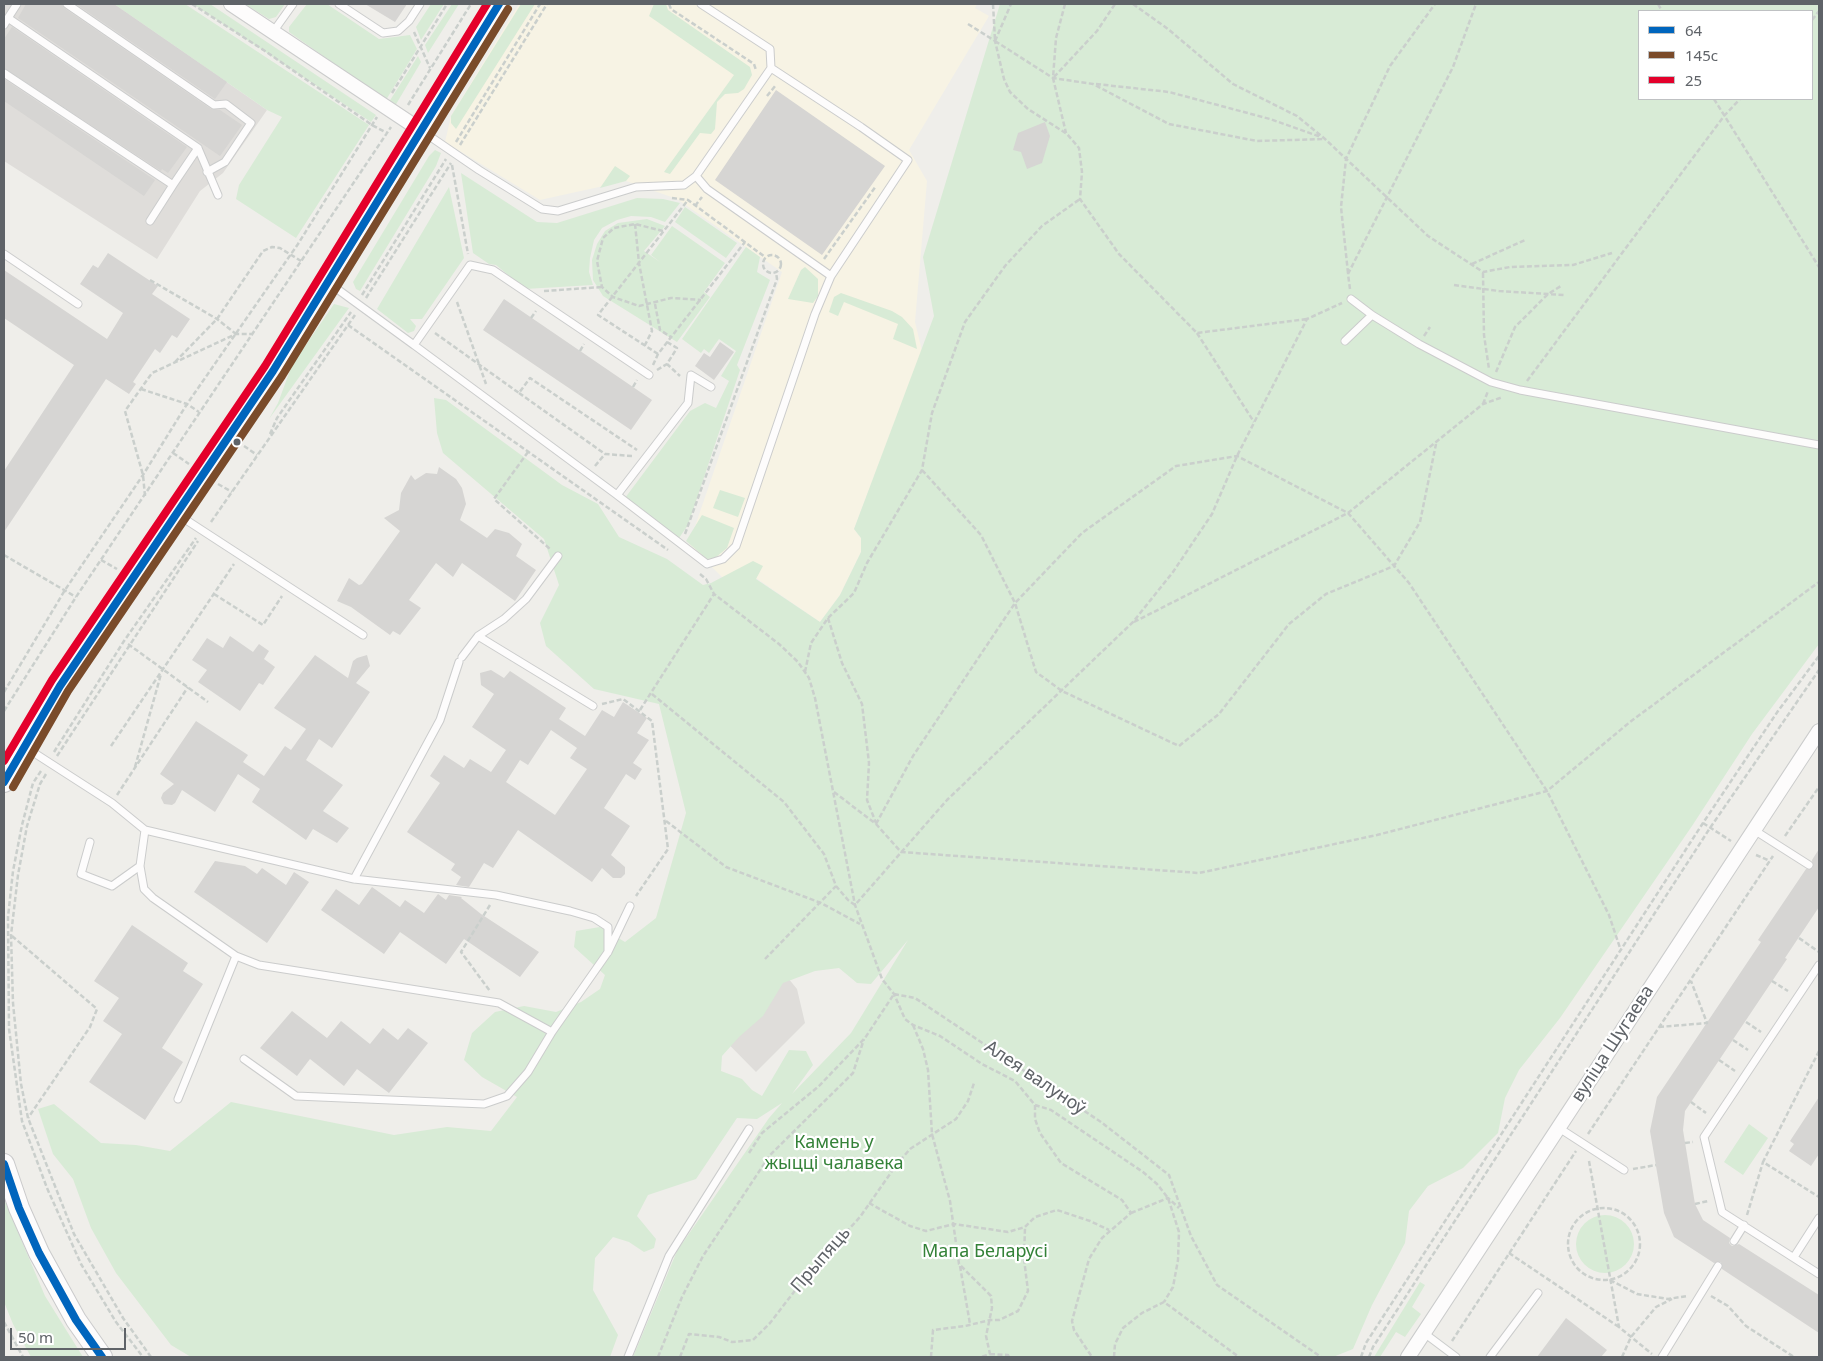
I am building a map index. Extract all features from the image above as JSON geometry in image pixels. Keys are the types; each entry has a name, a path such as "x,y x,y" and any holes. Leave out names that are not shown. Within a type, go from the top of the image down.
{"main road":[{"path":"5,776 22,746 273,371 499,4"},
{"path":"4,1164 19,1208 39,1253 76,1320 102,1357"}],"street":[{"path":"231,4 385,106 398,117 422,131"},
{"name":"вуліца Шугаева","path":"1408,1357 1819,731"}],"lane":[{"path":"17,4 6,22 198,148 218,195"},
{"path":"67,4 214,105 226,104 250,123 225,162 207,172"},
{"path":"273,32 293,4"},
{"path":"339,4 383,33 398,31 409,21 420,4"},
{"path":"422,131 452,153 542,209 558,211 636,187 684,185 696,176 771,68 770,49 701,4"},
{"path":"328,283 493,402 706,564 723,559 736,546 815,314 831,276 908,160 861,126 771,68"},
{"path":"4,73 174,185"},
{"path":"150,221 198,148"},
{"path":"696,176 707,189 831,276"},
{"path":"4,254 78,304"},
{"path":"414,345 470,265 493,270 649,374"},
{"path":"1351,299 1372,315 1491,382 1520,390 1819,445"},
{"path":"1346,341 1372,315"},
{"path":"617,495 688,403 691,375 711,387"},
{"path":"176,514 363,635"},
{"path":"354,879 440,720 460,660 478,636 504,619 526,599 558,556"},
{"path":"478,636 593,706"},
{"path":"22,746 112,803 145,830 354,879 496,895 594,918 608,927 608,952"},
{"path":"145,830 140,866 144,889 153,898 236,956 259,965 499,1003 552,1032"},
{"path":"1754,830 1809,865"},
{"path":"90,842 81,874 112,886 140,866"},
{"path":"244,1059 296,1096 484,1104 507,1096 528,1072 552,1032 608,952 630,906"},
{"path":"178,1099 236,956"},
{"path":"1819,965 1704,1137 1722,1212 1819,1274"},
{"path":"1559,1128 1624,1170"},
{"path":"628,1357 669,1256 749,1129"},
{"path":"1794,1257 1819,1218"},
{"path":"1734,1241 1744,1225"},
{"path":"1662,1357 1718,1266"},
{"path":"1490,1357 1538,1293"},
{"path":"1424,1333 1456,1357"}],"path":[{"path":"192,4 266,51 372,125 387,133"},
{"path":"4,692 65,590 143,475 187,404 291,254 447,4"},
{"path":"4,711 76,597 398,117 471,4"},
{"path":"143,1357 116,1322 81,1264 47,1188 22,1121 9,1029 6,917 22,825 33,784 50,762 267,440 348,325 540,4"},
{"path":"452,153 547,4"},
{"path":"669,4 671,9 754,64 758,75"},
{"path":"993,4 995,41 1004,79 1010,92 1028,109 1067,134 1080,148 1082,172 1080,199 1119,254 1197,333 1254,422"},
{"path":"995,41 1011,4"},
{"path":"1066,4 1056,38 1054,78 1067,134"},
{"path":"1054,78 1097,31 1115,4"},
{"path":"1133,4 1168,29 1233,84 1297,116 1325,139 1428,236 1483,272 1510,267 1573,265 1612,254"},
{"path":"1197,333 1307,319 1351,299 1340,207 1346,159 1390,66 1434,4"},
{"path":"1348,274 1453,66 1476,4"},
{"path":"409,21 430,68"},
{"path":"968,24 1054,78 1169,92 1270,119 1325,139"},
{"path":"765,98 775,84 783,90"},
{"path":"1093,84 1169,124 1258,141 1325,139"},
{"path":"1715,100 1819,267"},
{"path":"1134,622 1348,513 1483,404 1520,390 1724,116 1739,100"},
{"path":"267,440 277,418 359,306 452,162 470,265"},
{"path":"816,254 824,260 880,179"},
{"path":"804,672 811,643 828,618 854,592 867,563 922,470 932,413 965,322 1005,266 1042,226 1080,199"},
{"path":"688,200 598,315 644,347 658,354 744,242"},
{"path":"663,230 635,224 614,228 604,238 597,261 602,287 613,297 639,306 655,304 671,298 701,300"},
{"path":"635,224 639,263 652,330 644,347"},
{"path":"1471,265 1525,240"},
{"path":"174,363 217,318 263,251 272,247 280,248 302,261"},
{"path":"348,325 673,554 689,528 777,279 776,272 781,265 780,259 776,255 768,256 763,263 765,269 770,272 776,272"},
{"path":"1483,272 1481,288 1484,335 1491,382"},
{"path":"150,280 217,318 236,334"},
{"path":"1454,285 1499,291 1564,295"},
{"path":"1483,404 1515,327 1548,294 1561,286"},
{"path":"526,292 602,287"},
{"path":"453,289 477,363 493,402"},
{"path":"655,304 660,330 671,337"},
{"path":"855,905 947,800 1134,622 1173,572 1212,514 1237,456 1307,319"},
{"path":"427,328 605,454 646,457"},
{"path":"145,496 143,475 125,411 152,373 236,334 253,334"},
{"path":"667,342 677,348 667,364 679,376 691,375"},
{"path":"519,393 530,378 646,457"},
{"path":"141,389 187,404 199,412"},
{"path":"922,470 981,535 1015,603 1036,672 1062,691 1179,746 1219,714 1289,624 1326,594 1394,566 1420,522 1436,442"},
{"path":"528,452 494,499 558,556"},
{"path":"589,475 605,454"},
{"path":"876,824 913,756 1015,603 1082,533 1176,466 1237,456 1348,513 1409,583 1548,792 1609,915 1621,951"},
{"path":"151,1357 118,1310 74,1234 28,1118 16,1040 11,936 18,875 27,826 40,784 50,762 124,641 192,540 204,533"},
{"path":"4,555 76,597"},
{"path":"111,746 239,556"},
{"path":"693,569 706,579 714,594 778,644 804,672 816,698 855,905 882,978 894,994 905,1019 913,1025 940,1036 982,1064 1015,1081 1035,1105 1051,1110 1143,1172 1180,1209 1191,1236 1217,1284 1317,1357"},
{"path":"834,792 876,824 901,852 1199,874 1377,835 1548,792 1630,722 1819,582"},
{"path":"214,593 264,624 288,587"},
{"path":"640,710 652,694 714,594"},
{"path":"828,618 842,663 862,704 869,763 867,800 876,824"},
{"path":"128,644 208,702"},
{"path":"1361,1357 1366,1344 1772,719 1819,656"},
{"path":"134,769 162,670"},
{"path":"1369,1357 1373,1347 1705,836 1819,670"},
{"path":"112,803 188,687"},
{"path":"652,694 784,802 824,854 836,886 855,905"},
{"path":"593,706 623,699 640,710 652,721 668,849 630,906"},
{"path":"1446,1350 1819,787"},
{"path":"665,820 726,867 821,903 861,924"},
{"path":"765,959 836,886"},
{"path":"496,895 461,952 499,1003"},
{"path":"6,917 13,918"},
{"path":"11,936 97,1009 90,1027 28,1118"},
{"path":"1799,938 1819,952"},
{"path":"1659,1027 1707,1023 1691,981"},
{"path":"1772,982 1798,997"},
{"path":"746,1157 762,1133 819,1086 865,1038 894,994"},
{"name":"Алея валуноў","path":"894,994 915,998 1101,1122 1169,1175 1180,1209"},
{"path":"1746,1022 1770,1038"},
{"path":"913,1025 923,1049 928,1070 932,1134 950,1201 970,1325"},
{"path":"658,1357 682,1297 703,1256 770,1155 853,1074 865,1038"},
{"path":"1733,1040 1758,1057"},
{"path":"1744,1225 1763,1162 1819,1050"},
{"path":"1719,1060 1744,1077"},
{"name":"Прыпяць","path":"680,1357 690,1334 719,1337 732,1342 753,1340 770,1323 807,1274 860,1216 910,1149 956,1119 968,1101 974,1083"},
{"path":"1691,1102 1716,1119"},
{"path":"1035,1105 1035,1119 1040,1133 1061,1163 1122,1200 1131,1213"},
{"path":"1584,1144 1619,1327"},
{"path":"1763,1162 1819,1197"},
{"path":"1624,1170 1656,1165"},
{"path":"1092,1357 1074,1330 1072,1321 1089,1259 1109,1230 1131,1213 1168,1198"},
{"path":"1114,1357 1115,1344 1123,1328 1142,1313 1164,1302 1173,1287 1179,1251 1179,1232 1168,1198"},
{"path":"869,1203 910,1226 926,1230 954,1224 1008,1232 1025,1227 1035,1217 1057,1210 1090,1221 1109,1230"},
{"path":"1597,1209 1610,1209 1622,1213 1631,1221 1638,1232 1640,1244 1638,1256 1631,1267 1622,1275 1610,1280 1599,1280 1579,1270 1572,1261 1568,1251 1568,1239 1571,1228 1587,1212 1597,1209"},
{"path":"931,1357 932,1330 999,1320 1018,1311 1028,1291 1024,1250 1025,1227"},
{"path":"1509,1253 1619,1327 1657,1357"},
{"path":"959,1264 991,1296 990,1320 986,1336 990,1354"},
{"path":"1610,1280 1637,1294 1674,1298"},
{"path":"1622,1357 1631,1337 1656,1307 1674,1298 1702,1292 1728,1306 1746,1326 1794,1357"},
{"path":"1164,1302 1239,1357"},
{"path":"4,1322 23,1357"},
{"path":"981,1357 990,1354 1008,1355 1009,1357"}],"shaded area":[{"path":"4,4 114,4 267,110 223,173 200,191 157,259 4,161"},
{"path":"519,4 977,4 975,8 989,16 909,150 927,181 915,322 922,351 854,529 861,538 861,552 840,595 820,622 756,578 726,581 689,544 782,272 677,199 626,181 540,200 445,142 451,116"},
{"path":"770,956 797,989 805,1023 756,1072 690,1005"}],"green space":[{"path":"114,4 185,4 369,125 296,238 236,199 239,185 282,117 267,110"},
{"path":"193,4 210,4 376,115 371,122"},
{"path":"245,4 285,4 276,17 269,19"},
{"path":"307,4 327,4 379,39 410,35 417,49 386,100 289,32 289,27"},
{"path":"431,4 444,4 421,40 416,27"},
{"path":"452,4 459,4 428,53 425,45"},
{"path":"521,4 535,4 456,129 451,123 451,116"},
{"path":"654,4 666,4 668,10 750,67 752,75 744,89 738,93 725,94 717,102 715,129 711,134 700,133 670,174 664,172 734,75 649,16"},
{"path":"1000,4 1819,4 1819,644 1752,734 1692,826 1560,1018 1519,1070 1505,1098 1498,1133 1463,1168 1428,1186 1409,1211 1405,1243 1372,1305 1353,1349 1333,1357 633,1357 677,1251 769,1118 782,1103 757,1119 737,1118 696,1179 648,1195 637,1216 656,1239 654,1248 644,1252 629,1242 613,1237 595,1258 593,1290 618,1335 610,1357 191,1357 171,1345 116,1273 91,1228 73,1179 53,1154 38,1109 54,1104 101,1143 136,1145 170,1151 231,1102 394,1135 447,1127 491,1131 517,1097 482,1077 464,1060 472,1033 495,1012 524,1006 556,1012 581,1002 600,989 605,975 574,947 576,931 600,927 625,942 656,918 686,813 659,704 594,689 546,646 540,623 559,585 544,539 443,453 437,433 434,398 446,400 562,485 598,504 619,537 667,559 703,585 711,583 753,561 763,566 756,579 820,622 840,595 861,552 861,538 854,529 934,316 923,257","holes":["908,940 851,1033 792,1094 813,1065 806,1051 789,1050 762,1096 752,1090 742,1079 721,1071 722,1056 739,1037 763,1016 783,983 815,971 839,968 857,983 871,984"]},
{"path":"418,56 421,62 395,106 389,102"},
{"path":"435,150 441,153 436,166 360,291 356,289 353,282 429,156"},
{"path":"615,166 630,176 626,181 600,188"},
{"path":"461,173 537,222 557,223 637,198 663,199 680,203 665,222 651,217 631,216 617,220 602,228 594,240 590,258 589,272 593,285 525,289 496,265 489,264 473,253"},
{"path":"449,187 464,258 422,319 410,319 416,326 414,331 408,333 377,309"},
{"path":"685,207 737,243 726,258 675,222"},
{"path":"647,219 665,226 644,251 660,262 651,255 672,226 725,263 704,292 710,297 677,342 603,296 593,280 592,260 597,244 605,231 618,223"},
{"path":"746,247 760,257 757,272 770,280 737,365 740,370 688,525 679,538 625,498 690,411 705,403 716,408 729,381 721,376 736,351 719,339 709,353 704,349 701,353 682,339"},
{"path":"805,267 818,279 818,296 813,303 788,299 801,270"},
{"path":"841,293 892,311 902,317 913,329 917,349 893,339 898,324 844,302 838,316 829,312 834,297"},
{"path":"334,304 349,308 269,419 278,403 292,365"},
{"path":"720,490 745,498 738,517 713,508"},
{"path":"702,515 734,528 727,548 715,558 707,559 686,541"},
{"path":"1749,1124 1768,1138 1743,1175 1724,1162"},
{"path":"4,1199 45,1296 83,1357 31,1357 13,1324 4,1302"},
{"path":"1605,1215 1616,1217 1626,1223 1632,1233 1634,1244 1632,1255 1626,1265 1616,1271 1605,1273 1594,1271 1584,1265 1578,1255 1576,1244 1578,1233 1584,1223 1594,1217"},
{"path":"1420,1282 1425,1285 1412,1307 1421,1314 1405,1337 1396,1332 1380,1357 1374,1357"}],"building":[{"path":"26,4 62,4 64,8 211,109 220,110 242,125 220,156 18,18"},
{"path":"76,4 114,4 227,82 215,99"},
{"path":"365,4 407,4 395,22"},
{"path":"12,27 187,147 168,173 162,169 161,171 4,68 4,39"},
{"path":"4,79 155,180 144,196 4,101"},
{"path":"776,90 885,166 822,255 715,180"},
{"path":"1045,122 1050,136 1042,163 1027,169 1021,152 1013,150 1018,133"},
{"path":"108,253 158,286 152,294 190,319 177,338 172,335 160,353 155,349 133,382 136,384 129,394 106,379 4,532 4,471 74,365 4,318 4,270 107,339 123,313 80,284 93,265 98,268"},
{"path":"504,299 652,400 631,430 483,330"},
{"path":"720,342 734,352 714,380 695,366 704,353 710,357"},
{"path":"439,467 456,479 462,488 466,504 460,520 487,538 495,529 509,533 522,544 516,556 536,570 515,601 462,563 453,577 436,563 409,600 421,608 400,635 393,631 390,635 351,607 337,601 349,578 359,585 362,584 400,531 384,518 399,510 401,493 411,475 415,480 426,473 437,474"},
{"path":"230,636 253,652 259,644 269,651 264,659 275,667 263,685 259,683 240,711 198,682 207,670 192,660 207,638 223,648"},
{"path":"315,655 348,678 353,661 357,658 367,655 370,666 356,683 370,692 332,748 319,739 306,760 343,785 323,811 349,828 337,843 313,829 306,840 252,802 260,789 238,774 215,812 182,790 175,803 172,805 164,804 161,798 163,793 174,784 160,774 196,721 248,755 243,762 264,776 285,746 291,750 306,729 274,708"},
{"path":"491,670 504,678 510,671 566,708 559,719 585,736 602,710 614,717 623,702 647,718 637,733 649,740 633,763 642,769 635,780 626,774 604,808 630,826 611,855 625,867 625,874 621,878 613,878 602,868 592,882 518,830 493,868 484,863 469,887 456,885 461,877 451,870 455,864 407,832 440,783 430,776 444,755 464,768 470,759 491,772 506,750 472,727 494,694 481,685 480,673","holes":["551,730 577,748 570,758 587,769 555,815 506,782 520,760 528,765"]},
{"path":"1819,849 1819,907 1785,958 1787,959 1685,1111 1683,1130 1695,1204 1703,1220 1730,1238 1729,1243 1732,1246 1739,1244 1819,1295 1819,1333 1722,1269 1721,1262 1714,1263 1674,1237 1664,1213 1650,1131 1657,1097 1761,942 1758,940 1806,869 1813,868 1812,860"},
{"path":"215,861 245,866 257,874 262,868 286,885 294,872 309,882 267,943 194,892"},
{"path":"372,887 400,907 405,900 424,913 438,894 446,900 449,895 462,897 481,914 539,952 520,977 464,939 446,964 400,932 384,954 321,910 336,889 359,905"},
{"path":"132,925 188,963 183,971 203,984 162,1048 183,1062 145,1120 89,1082 122,1034 103,1021 119,998 94,981"},
{"path":"292,1011 327,1038 341,1021 370,1044 383,1028 398,1040 408,1028 428,1043 389,1093 357,1069 344,1086 310,1059 297,1076 260,1048"},
{"path":"1819,1097 1819,1154 1811,1166 1789,1151 1794,1144 1790,1141"},
{"path":"1566,1318 1607,1350 1601,1357 1537,1357"}],"transit line":[{"name":"25","path":"4,761 52,680 265,366 487,4"},
{"name":"64","path":"4,782 60,686 273,371 499,4"},
{"name":"145с","path":"13,787 68,691 282,376 508,9"},
{"name":"64","path":"4,1164 19,1208 39,1253 76,1320 102,1357"}],"park label":[{"name":"Камень у жыцці чалавека","path":"834,1153"},
{"name":"Мапа Беларусі","path":"985,1252"}]}
